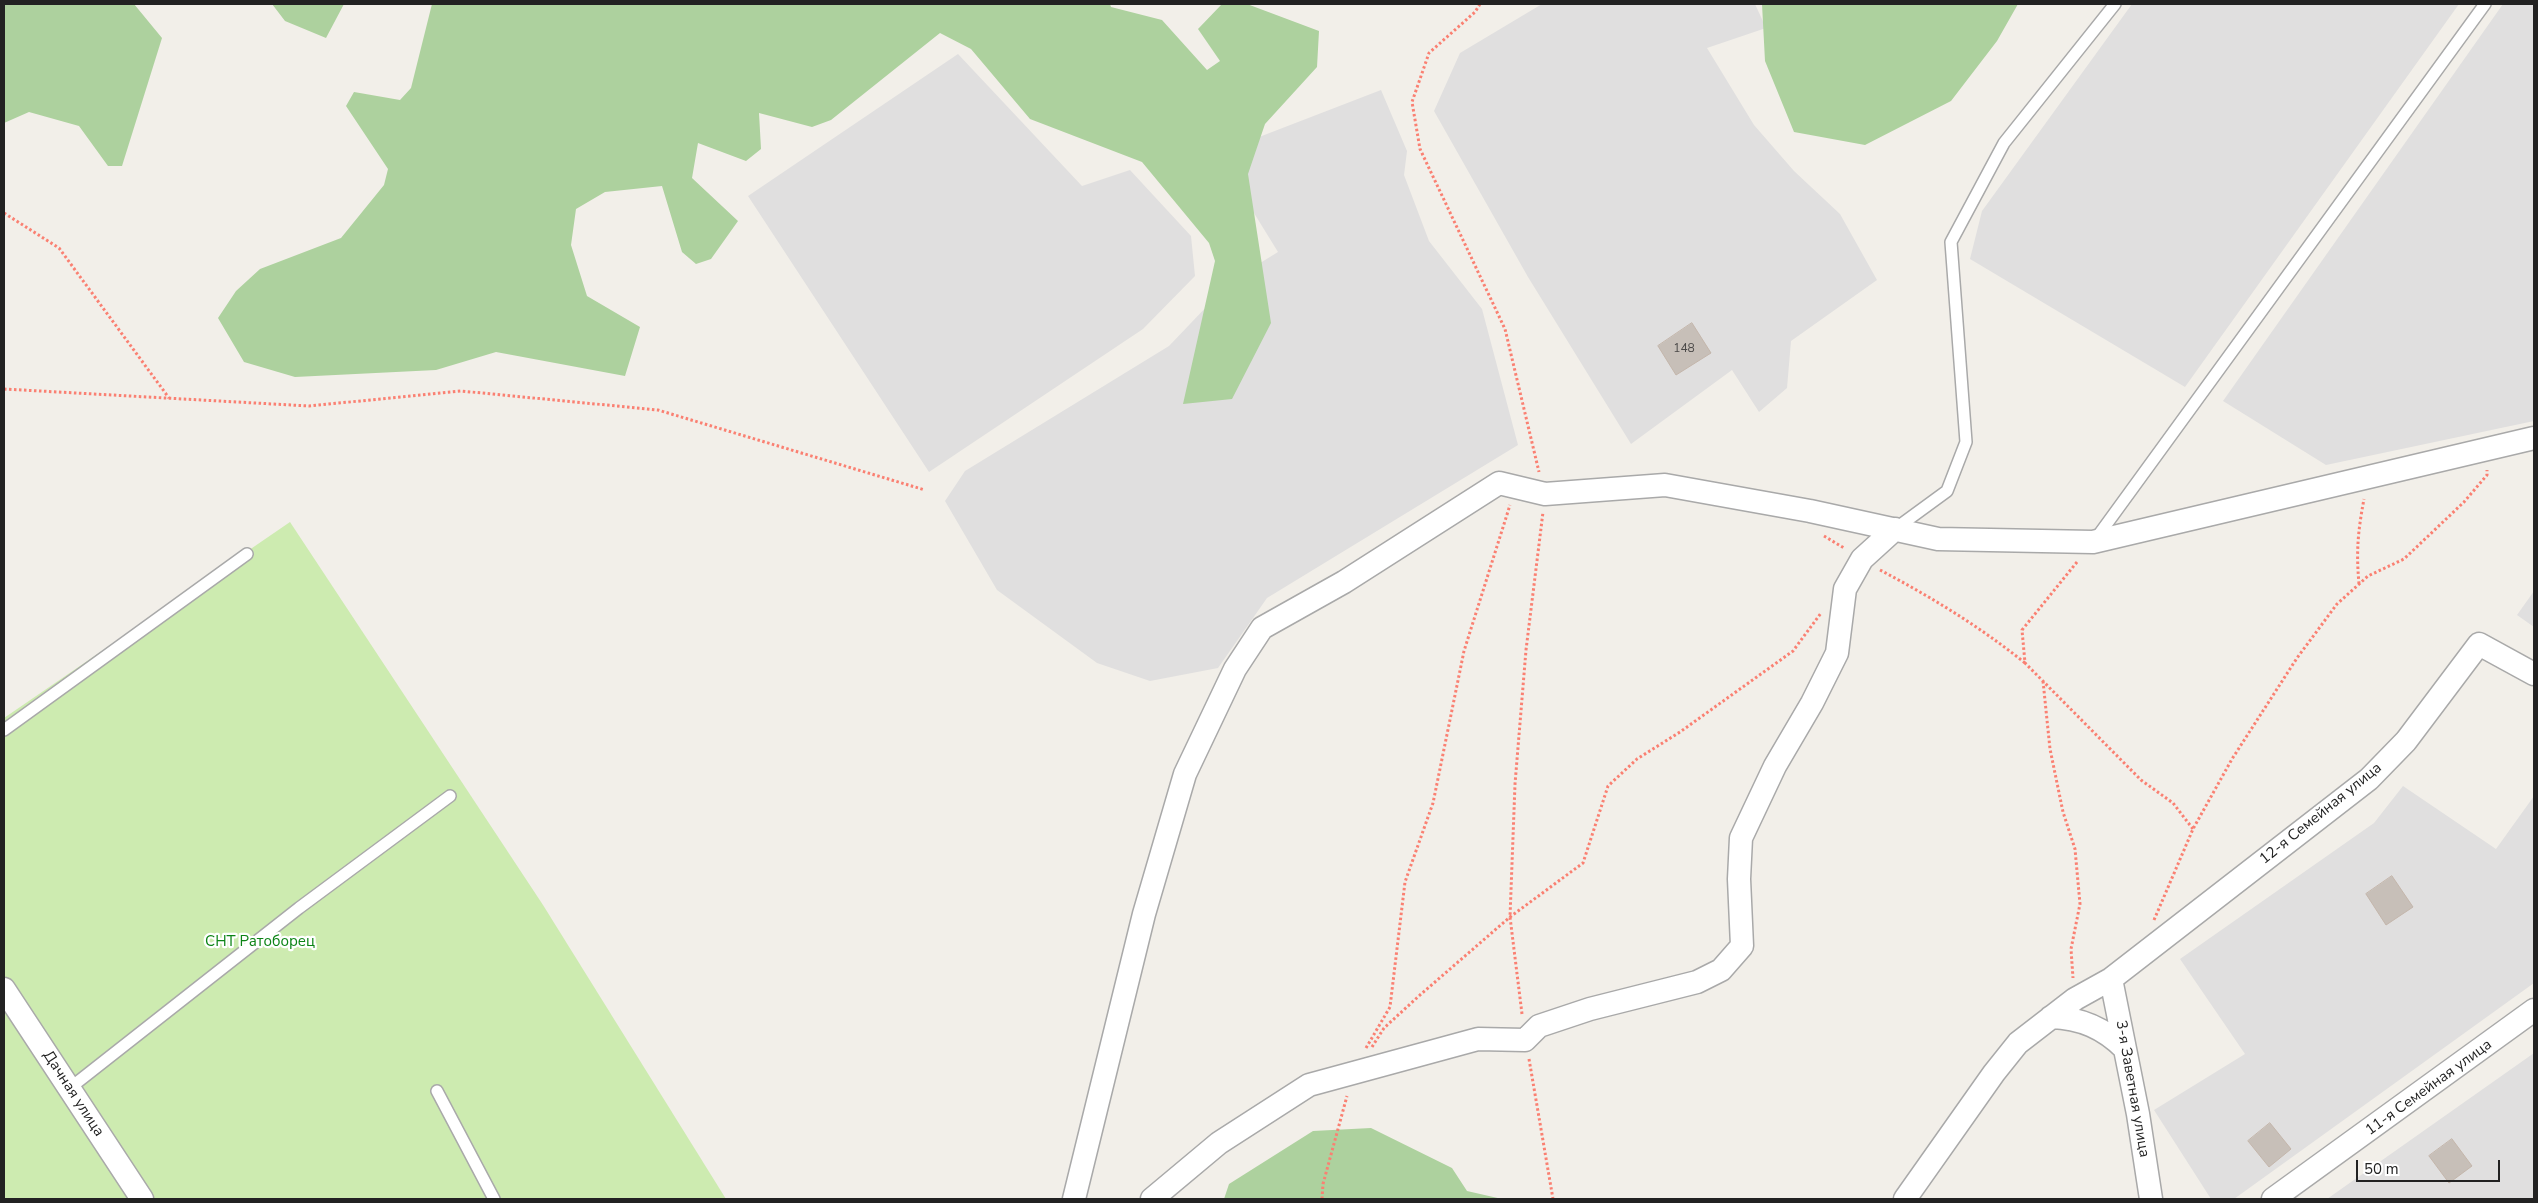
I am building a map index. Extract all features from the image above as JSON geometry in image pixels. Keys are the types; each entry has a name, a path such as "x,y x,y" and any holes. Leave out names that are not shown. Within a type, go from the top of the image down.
{"street":[{"path":"1074,1199 1144,914 1185,774 1236,668 1262,628 1344,582 1498,483 1545,494 1665,485 1810,511 1938,539 2094,542 2534,438"},
{"path":"1152,1199 1219,1144 1309,1085 1478,1039 1526,1040 1539,1026 1590,1009 1697,982 1721,970 1742,946 1739,879 1741,838 1775,766 1812,703 1837,653 1845,588 1862,559 1894,529"},
{"name":"12-я Семейная улица","path":"2111,979 2369,779 2406,741 2479,644 2534,674"},
{"path":"1905,1199 2018,1043 2075,999 2111,979"},
{"name":"3-я Заветная улица","path":"2111,979 2151,1199"},
{"name":"Дачная улица","path":"4,989 142,1199"},
{"name":"11-я Семейная улица","path":"2273,1199 2534,1010"},
{"path":"2052,1017 2068,1018 2102,1030 2125,1049"}],"lane":[{"path":"1894,529 1947,491 1966,442 1951,242 2004,143 2115,4"},
{"path":"2094,542 2485,4"},
{"path":"4,730 247,554"},
{"path":"70,1088 299,908 450,796"},
{"path":"437,1091 494,1199"}],"path":[{"path":"1480,4 1475,12 1429,53 1412,102 1420,149 1505,330 1530,443 1545,494 1526,650 1515,784 1510,917 1526,1040 1553,1199"},
{"path":"4,212 60,248 169,398"},
{"path":"4,389 309,406 461,391 658,410 925,490"},
{"path":"2152,924 2192,829 2232,759 2297,658 2336,604 2368,576 2404,559 2464,502 2487,475 2486,449"},
{"path":"2359,584 2356,553 2357,530 2369,477"},
{"path":"1356,1072 1356,1066 1390,1007 1405,882 1433,804 1464,651 1515,487"},
{"path":"1823,535 1987,632 2025,663 2141,780 2173,803 2192,829"},
{"path":"2025,663 2022,630 2094,542"},
{"path":"1322,1199 1323,1184 1356,1072 1384,1028 1510,917 1582,864 1608,786 1637,759 1680,732 1793,651 1823,611"},
{"path":"2043,681 2050,748 2063,812 2074,848 2080,904 2071,949 2075,999"}],"shaded area":[{"path":"1542,4 1755,4 1766,28 1707,48 1754,125 1794,171 1840,214 1877,280 1791,341 1787,388 1759,412 1732,370 1631,444 1528,277 1434,111 1460,53"},
{"path":"2132,4 2459,4 2185,387 1970,259 1982,211"},
{"path":"2503,4 2534,4 2534,421 2326,465 2223,401"},
{"path":"958,54 1082,186 1130,170 1191,236 1195,276 1143,329 929,472 748,196"},
{"path":"1381,90 1407,151 1404,175 1429,241 1482,309 1518,445 1267,598 1218,668 1150,681 1097,663 997,590 945,501 965,471 1169,346 1231,281 1278,252 1233,179 1241,144"},
{"path":"2534,591 2534,627 2517,615"},
{"path":"2403,786 2496,849 2534,796 2534,983 2234,1199 2211,1199 2154,1110 2245,1054 2180,959 2374,823"},
{"path":"2534,1053 2534,1199 2327,1199"}],"green space":[{"path":"4,4 134,4 162,38 122,166 108,166 79,126 29,112 4,123"},
{"path":"272,4 344,4 326,38 285,21"},
{"path":"432,4 1110,4 1111,7 1162,20 1207,70 1220,61 1198,29 1222,4 1247,4 1319,31 1317,67 1265,124 1248,174 1271,323 1232,399 1183,404 1215,261 1209,243 1142,162 1030,119 971,49 940,33 831,120 812,127 759,113 761,149 746,161 698,143 692,178 738,221 711,259 696,264 682,252 662,186 605,192 576,209 571,245 587,296 640,327 625,376 496,352 436,370 295,377 244,362 218,318 236,291 260,269 341,238 384,185 388,169 346,106 354,92 400,100 411,88"},
{"path":"1762,4 2018,4 1997,41 1951,101 1865,145 1794,132 1765,61"},
{"name":"СНТ Ратоборец","path":"290,522 543,905 726,1199 4,1199 4,718"},
{"path":"1371,1128 1452,1168 1467,1191 1502,1199 1224,1199 1229,1184 1313,1131"}],"building":[{"path":"1692,323 1711,353 1676,375 1658,346"},
{"path":"2392,876 2413,907 2386,925 2366,894"},
{"path":"2270,1123 2291,1149 2269,1167 2248,1141"},
{"path":"2452,1139 2472,1166 2449,1183 2429,1156"}]}
